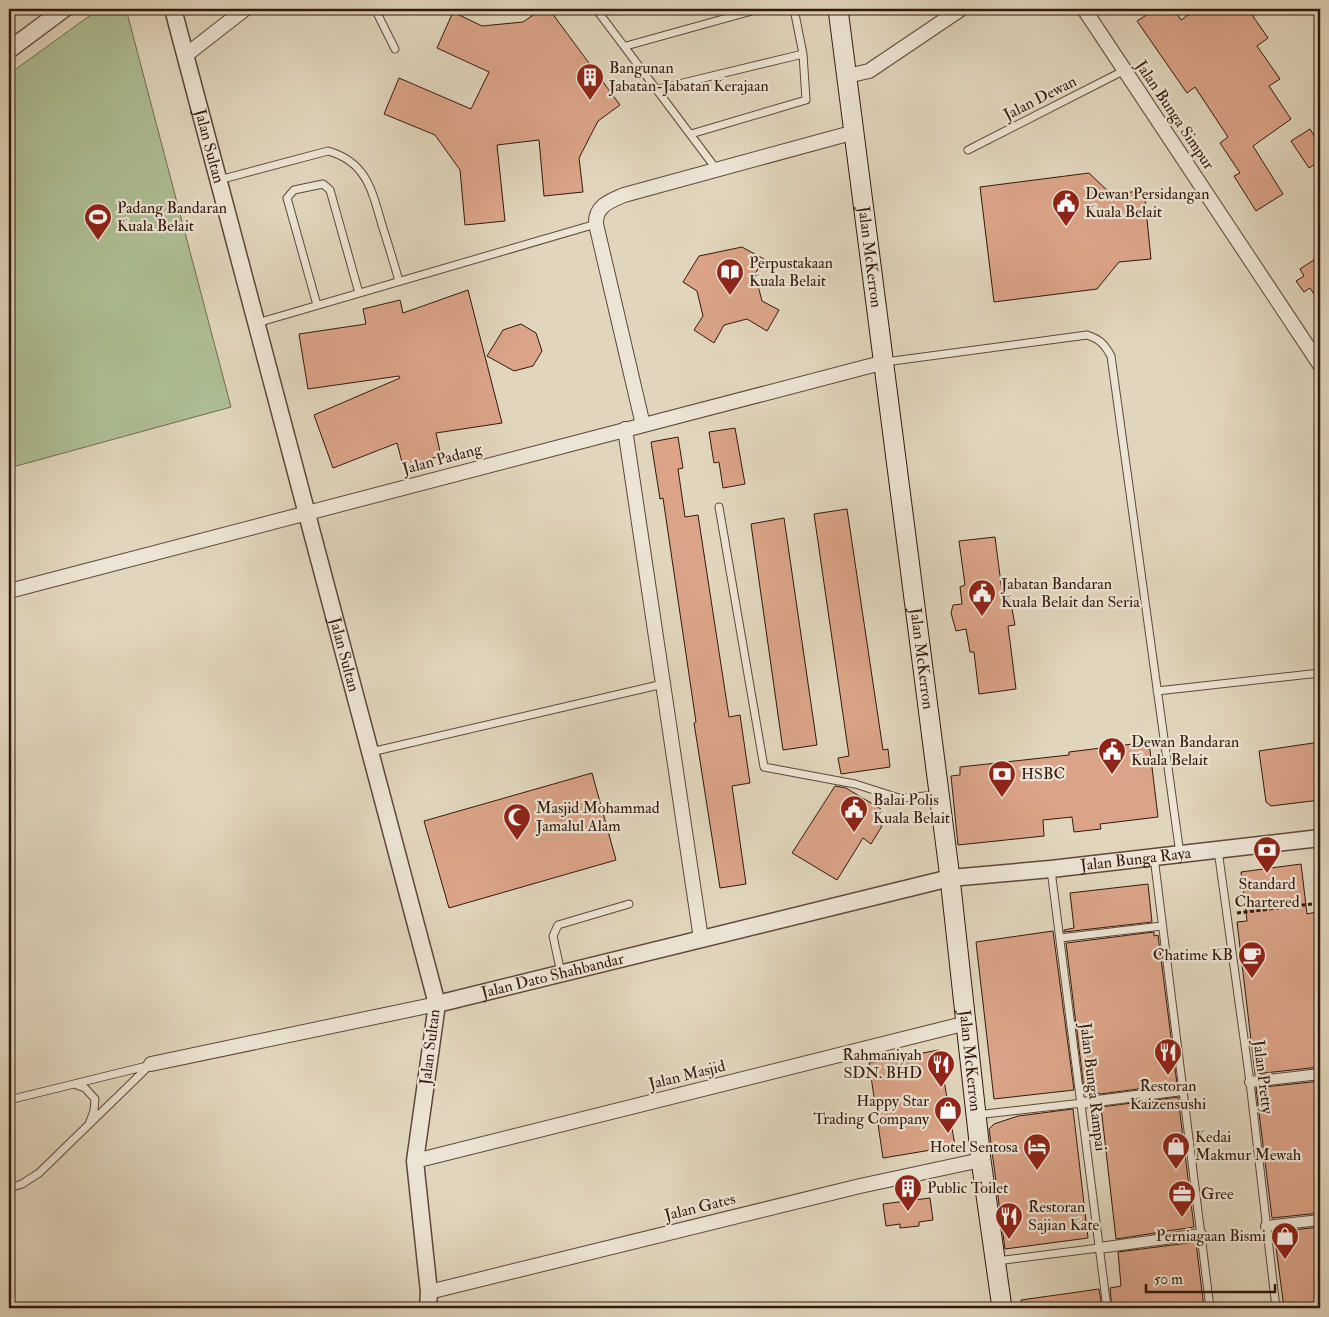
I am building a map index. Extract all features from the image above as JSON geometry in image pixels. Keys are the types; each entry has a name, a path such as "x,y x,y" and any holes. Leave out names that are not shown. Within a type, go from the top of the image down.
{"main road":[{"name":"Jalan McKerron","path":"838,9 940,795 981,1160 1002,1308"}],"street":[{"path":"9,50 64,9"},
{"name":"Jalan Sultan","path":"173,9 436,1004 415,1161 428,1300"},
{"path":"186,55 245,9"},
{"path":"847,76 869,71 961,9"},
{"name":"Jalan Bunga Simpur","path":"1084,9 1320,365"},
{"path":"643,425 596,224 596,215 609,201 624,195 855,132"},
{"name":"Jalan Padang","path":"9,591 885,362"},
{"path":"626,430 701,939"},
{"name":"Jalan Bunga Raya","path":"950,878 1051,869 1320,838"},
{"name":"Jalan Dato Shahbandar","path":"151,1064 436,1004 950,878"},
{"name":"Jalan Masjid","path":"415,1161 967,1022"},
{"path":"1250,1082 1320,1074"},
{"path":"1082,1103 1182,1090"},
{"name":"Jalan Gates","path":"428,1300 850,1189 981,1160"},
{"path":"1266,1226 1320,1220"},
{"path":"1099,1248 1201,1234"}],"lane":[{"path":"375,9 395,49"},
{"path":"596,9 626,46 717,170"},
{"path":"626,46 759,9"},
{"path":"691,134 806,100 803,54 794,9"},
{"path":"658,89 803,54"},
{"name":"Jalan Dewan","path":"968,150 1125,70"},
{"path":"219,180 328,150 338,153 354,163 371,185 399,282"},
{"path":"317,305 287,198 294,190 323,184 330,190 360,293"},
{"path":"257,323 596,224"},
{"path":"885,362 1087,335 1098,338 1106,347 1111,356 1180,854"},
{"path":"719,507 764,767 855,784 899,798 940,795"},
{"path":"1157,691 1320,673"},
{"path":"370,752 663,684"},
{"name":"Jalan Pretty","path":"1218,850 1250,1082 1276,1308"},
{"path":"1154,857 1210,1308"},
{"name":"Jalan Bunga Rampai","path":"1051,869 1082,1103 1106,1308"},
{"path":"561,973 553,936 558,925 629,904"},
{"path":"1060,938 1162,926"},
{"path":"9,1100 151,1064"},
{"path":"9,1188 22,1184 39,1173 151,1064"},
{"path":"74,1084 85,1088 95,1099 94,1110 88,1125"},
{"path":"976,1115 1082,1103"},
{"path":"996,1261 1099,1248"}],"path":[{"path":"1227,915 1320,902"}],"green space":[{"name":"Padang Bandaran Kuala Belait","path":"99,9 126,9 231,407 9,468 9,74"}],"building":[{"path":"542,9 549,9 620,105 598,121 579,158 583,192 544,196 539,140 497,145 505,221 465,225 460,170 435,135 384,114 399,78 471,109 489,72 437,48 453,12 482,26 523,22"},
{"path":"1156,9 1174,9 1181,20 1197,9 1248,9 1268,38 1257,46 1280,79 1269,86 1291,119 1253,146 1283,194 1256,211 1234,176 1240,173 1220,143 1228,137 1195,87 1187,93 1137,21"},
{"path":"1310,129 1320,145 1320,161 1309,168 1291,141"},
{"name":"Dewan Persidangan Kuala Belait","path":"1089,173 1112,195 1144,190 1151,259 1119,262 1097,289 994,302 980,187"},
{"name":"Perpustakaan Kuala Belait","path":"742,247 764,259 755,274 762,301 779,310 767,331 747,319 724,325 714,343 694,330 703,316 697,291 683,282 699,256"},
{"path":"1320,256 1320,303 1310,288 1304,292 1296,281 1304,276 1300,269"},
{"path":"468,290 502,423 436,433 441,456 403,466 397,443 333,468 314,415 400,378 399,376 308,389 299,334 366,324 363,309 400,300 403,313"},
{"path":"521,324 536,333 542,351 533,366 514,371 487,356 503,330"},
{"path":"735,428 745,484 723,488 719,462 714,463 709,432"},
{"path":"678,437 683,468 678,469 685,517 698,515 729,717 740,715 750,783 732,786 746,884 720,888 694,723 696,722 663,498 660,499 651,442"},
{"path":"847,509 883,750 888,749 890,767 841,774 838,758 849,756 814,514"},
{"path":"784,518 817,745 783,750 751,524"},
{"name":"Jabatan Bandaran Kuala Belait dan Seria","path":"995,537 1003,599 1010,598 1015,625 1008,626 1016,689 979,694 974,652 970,652 966,629 956,631 951,613 953,605 962,604 960,587 965,585 959,541"},
{"path":"1149,742 1158,817 1100,824 1101,829 1074,832 1072,817 1043,820 1044,836 958,845 951,776 960,775 960,767 1069,755 1069,752"},
{"path":"1320,742 1320,800 1271,806 1266,802 1259,751"},
{"path":"592,773 616,860 449,908 424,821"},
{"name":"Balai Polis Kuala Belait","path":"835,786 846,788 881,809 874,820 882,826 871,844 863,838 837,880 792,853"},
{"path":"1301,864 1307,914 1316,912 1320,947 1320,1067 1255,1074 1237,922 1247,921 1241,872"},
{"path":"1148,884 1152,922 1064,932 1064,930 1074,928 1070,893"},
{"path":"1053,931 1074,1090 994,1099 976,942"},
{"path":"1154,932 1154,936 1158,935 1177,1084 1100,1094 1097,1093 1096,1088 1084,1089 1066,943"},
{"path":"939,1050 955,1146 883,1158 869,1063"},
{"path":"1320,1081 1320,1213 1272,1218 1256,1088"},
{"path":"1178,1097 1194,1227 1116,1239 1101,1107"},
{"name":"Hotel Sentosa","path":"1073,1109 1088,1238 1005,1249 989,1129 994,1124 1018,1116"},
{"name":"Public Toilet","path":"930,1198 933,1220 919,1222 919,1226 900,1228 900,1224 886,1226 883,1204"},
{"path":"1320,1227 1320,1308 1284,1308 1274,1232"},
{"path":"1196,1242 1204,1308 1112,1308 1110,1288 1121,1286 1118,1252"},
{"path":"1099,1289 1102,1308 1022,1308 1021,1300"}],"place":[{"name":"Bangunan Jabatan-Jabatan Kerajaan","path":"590,101"},
{"name":"Dewan Persidangan Kuala Belait","path":"1066,227"},
{"name":"Padang Bandaran Kuala Belait","path":"98,241"},
{"name":"Perpustakaan Kuala Belait","path":"730,296"},
{"name":"Jabatan Bandaran Kuala Belait dan Seria","path":"982,617"},
{"name":"Dewan Bandaran Kuala Belait","path":"1112,775"},
{"name":"HSBC","path":"1002,798"},
{"name":"Balai Polis Kuala Belait","path":"854,833"},
{"name":"Masjid Mohammad Jamalul Alam","path":"517,841"},
{"name":"Standard Chartered","path":"1267,874"},
{"name":"Chatime KB","path":"1252,979"},
{"name":"Restoran Kaizensushi","path":"1168,1076"},
{"name":"Rahmaniyah SDN. BHD","path":"941,1088"},
{"name":"Happy Star Trading Company","path":"948,1134"},
{"name":"Kedai Makmur Mewah","path":"1176,1170"},
{"name":"Hotel Sentosa","path":"1037,1171"},
{"name":"Public Toilet","path":"908,1212"},
{"name":"Gree","path":"1182,1218"},
{"name":"Restoran Sajian Kate","path":"1009,1240"},
{"name":"Perniagaan Bismi","path":"1285,1260"}]}
